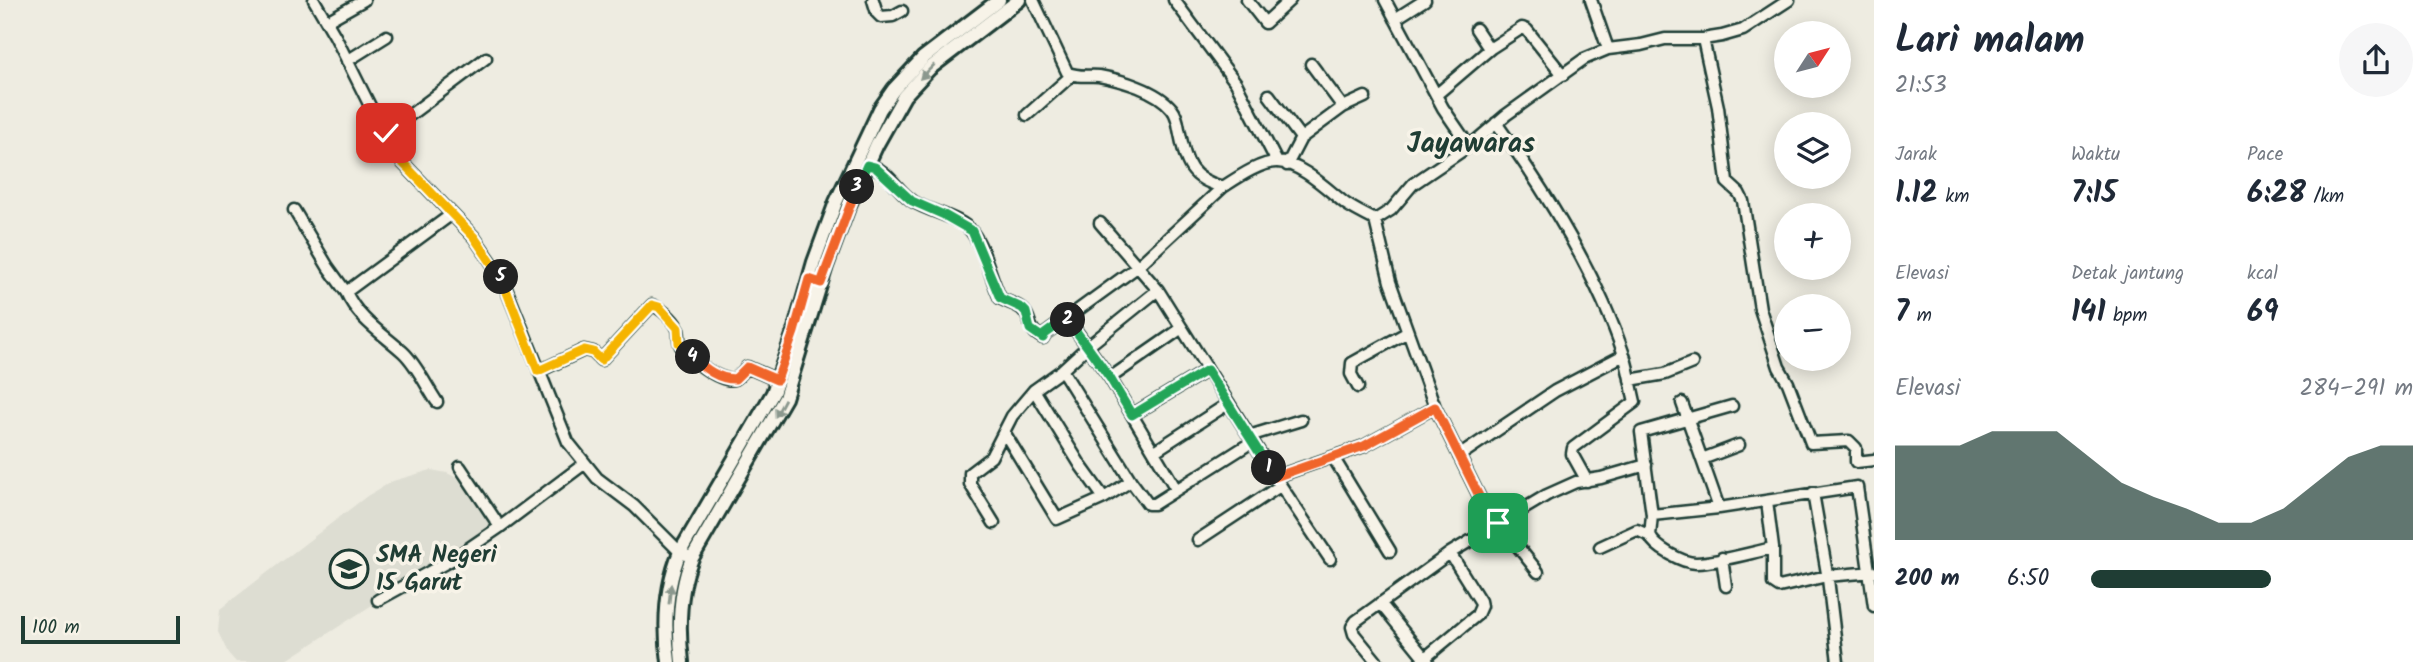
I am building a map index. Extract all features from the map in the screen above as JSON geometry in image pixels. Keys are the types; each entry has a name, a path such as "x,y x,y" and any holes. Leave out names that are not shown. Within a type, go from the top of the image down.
{"main road":[{"path":"682,662 679,637 686,555 773,393 815,281 867,165 880,109 894,89 923,58 999,0"},
{"path":"669,662 665,637 673,571 686,555 785,398 836,202 872,138 904,96 930,68 1019,0"}],"street":[{"path":"314,0 403,163 474,237 500,276 568,442 597,478 634,506 686,555"},
{"path":"327,21 364,0"},
{"path":"873,0 881,17 894,16 902,11"},
{"path":"1033,0 1062,65 1072,75 1098,76 1160,98 1175,114 1192,172 1207,183 1223,187"},
{"path":"1174,0 1236,83 1282,164 1314,178 1348,205 1375,220 1390,282 1435,407 1481,500 1538,572"},
{"path":"1247,0 1265,23 1290,0"},
{"path":"1385,0 1436,95 1469,146"},
{"path":"1395,19 1425,0"},
{"path":"1591,0 1608,49"},
{"path":"1375,220 1391,210 1413,184 1469,146 1584,59 1608,49 1665,39 1703,39 1743,30 1789,0"},
{"path":"1436,95 1491,48 1522,27 1563,75"},
{"path":"1476,29 1491,48"},
{"path":"347,61 387,36"},
{"path":"1703,39 1718,107 1727,182 1742,197 1760,309 1779,367 1811,443 1849,441 1856,448 1856,462 1874,460"},
{"path":"386,133 486,58"},
{"path":"1311,64 1343,107"},
{"path":"1027,115 1072,75"},
{"path":"1269,96 1301,138"},
{"path":"867,165 884,173 912,201 972,231 1000,298 1022,308 1035,334 1043,338 1137,267 1223,187 1246,173 1282,164 1301,138 1343,107 1365,97"},
{"path":"1496,123 1532,172 1582,258 1624,355 1635,402 1573,448 1572,454 1587,481"},
{"path":"294,210 352,305 381,335 404,353 437,402"},
{"path":"346,292 452,214"},
{"path":"1100,223 1158,290 1277,482 1330,559"},
{"path":"994,523 970,484 970,473 991,457 1012,416 1034,390 1158,290"},
{"path":"538,371 584,350 593,352 601,360 652,305 659,307 678,328 681,345 713,374 732,380 747,367 777,380"},
{"path":"1067,318 1110,378 1176,489"},
{"path":"1110,378 1182,328"},
{"path":"1359,387 1351,374 1352,363 1408,332"},
{"path":"1459,456 1555,391 1624,355"},
{"path":"1630,380 1665,374 1692,363"},
{"path":"1062,370 1131,481 1143,499 1152,505 1251,439 1301,420"},
{"path":"1132,415 1207,370"},
{"path":"1034,390 1104,499"},
{"path":"1155,451 1228,403"},
{"path":"1682,403 1719,508"},
{"path":"1650,536 1652,515 1641,432 1732,406"},
{"path":"1198,540 1277,482 1364,446 1435,407"},
{"path":"1004,432 1055,518 1104,499 1131,481"},
{"path":"1702,459 1739,445"},
{"path":"1333,457 1390,551"},
{"path":"378,600 453,559 584,464"},
{"path":"1377,662 1354,634 1352,627 1380,603 1450,553 1547,495 1576,482 1646,465"},
{"path":"460,467 500,527"},
{"path":"1652,515 1719,508 1857,487 1872,573 1874,606"},
{"path":"1813,493 1838,662"},
{"path":"1767,500 1773,548 1773,583 1777,586 1827,576 1872,573"},
{"path":"1863,522 1874,520"},
{"path":"1600,547 1637,530 1650,536 1657,546 1695,563 1773,548"},
{"path":"1380,603 1424,661 1477,615 1481,606 1450,553"},
{"path":"1721,558 1726,586"}],"shaded area":[{"name":"SMA Negeri 15 Garut","path":"431,470 457,478 486,509 491,522 488,530 284,662 236,662 228,653 218,632 220,609 367,496 393,481"}],"place":[{"name":"SMA Negeri 15 Garut","path":"349,569"}],"district":[{"name":"Jayawaras","path":"1471,144"}],"route":[{"path":"386,133 403,163 474,237 500,276 538,371 578,351 593,352 601,360 648,307 656,305 678,328 679,343 713,374 732,380 747,367 777,380 809,279 821,283 848,207 867,165 884,173 912,201 972,231 1000,298 1026,312 1030,329 1035,334 1043,338 1067,318 1110,378 1132,415 1207,370 1275,477 1364,446 1435,407 1481,500 1498,523"}]}
